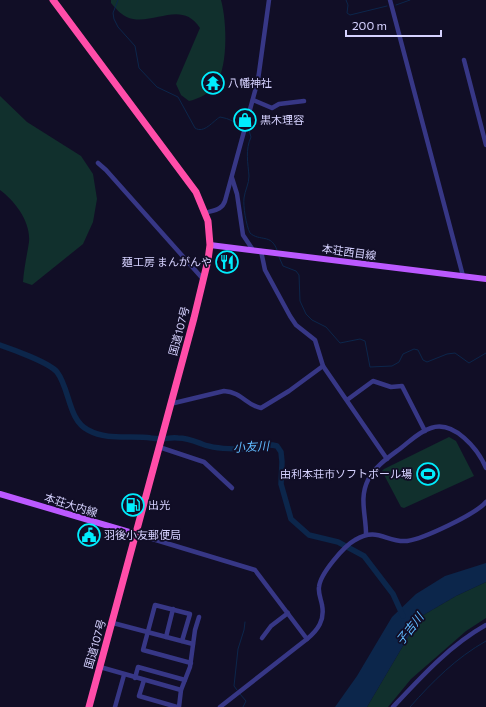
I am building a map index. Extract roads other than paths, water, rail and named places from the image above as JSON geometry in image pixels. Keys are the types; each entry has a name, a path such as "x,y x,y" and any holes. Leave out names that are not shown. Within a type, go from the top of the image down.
{"highway":[{"name":"国道107号","path":"53,0 196,192 206,213 210,245 203,279 164,430 89,707"}],"main road":[{"name":"本荘西目線","path":"210,245 486,279"},
{"name":"本荘大内線","path":"0,494 136,534"}],"street":[{"path":"206,213 223,206 232,178 260,71 269,0"},
{"path":"390,0 462,276"},
{"path":"464,60 486,145"},
{"path":"253,100 272,108 279,104 304,101"},
{"path":"98,163 106,170 203,279"},
{"path":"232,178 237,194 243,235 253,250"},
{"path":"261,251 265,270 296,325 315,340 323,366 387,459"},
{"path":"170,404 218,392 230,392 236,393 253,405 262,408 323,366"},
{"path":"347,400 373,381 391,387 402,386 424,431"},
{"path":"366,534 362,508 368,480 377,467 424,431 436,427 454,430 464,438 477,453 486,468"},
{"path":"160,445 204,462 232,488"},
{"path":"220,707 307,639 321,623 323,612 319,587 323,576 354,540 366,534 375,533 400,541 408,541 466,516 481,508 486,502"},
{"path":"136,534 255,570 307,639"},
{"path":"182,641 190,614 155,605 143,650 191,663"},
{"path":"166,637 173,610"},
{"path":"262,638 271,626 288,613"},
{"path":"144,680 139,696 178,707 181,690 191,663 193,644 199,617"},
{"path":"113,622 193,644"},
{"path":"393,707 442,657 458,643 485,626"},
{"path":"100,667 181,690"},
{"path":"135,678 138,668 185,680"},
{"path":"115,707 124,675"}],"water":[{"name":"子吉川","path":"486,563 486,582 456,596 420,617 367,707 335,707 357,676 392,617 416,594 445,576"}],"waterway":[{"path":"118,0 113,13 114,19 118,27 135,46 139,68 157,87 178,97 195,128 205,128 220,117 244,125"},
{"path":"346,0 348,5 347,13 350,15 387,6"},
{"path":"396,5 410,0"},
{"path":"248,127 251,137 247,152 249,179 244,198 246,221 250,233 254,236 272,241 277,250"},
{"path":"279,257 283,266 296,271 299,275 300,301 306,314 312,320 326,327 340,343 360,339 365,341 370,367 392,366 399,362 403,354 414,349 418,350 423,360 427,362 447,354 455,353 469,363 486,353"},
{"name":"小友川","path":"0,345 53,368 57,372 65,387 73,412 77,419 81,425 96,433 111,437 143,437 160,439 181,438 206,445 236,449 245,449 263,445 277,446 281,452 281,484 291,519 309,535 338,542 364,556 393,594 403,616"},
{"path":"237,690 234,686 238,649 245,622"},
{"path":"410,707 427,688 455,662 486,641"},
{"path":"240,694 246,701 243,707"}],"place":[{"name":"八幡神社","path":"213,83"},
{"name":"黒木理容","path":"245,120"},
{"name":"麺工房 まんがんや","path":"227,262"},
{"name":"由利本荘市ソフトボール場","path":"428,474"},
{"name":"出光","path":"133,505"},
{"name":"羽後小友郵便局","path":"89,535"}]}
